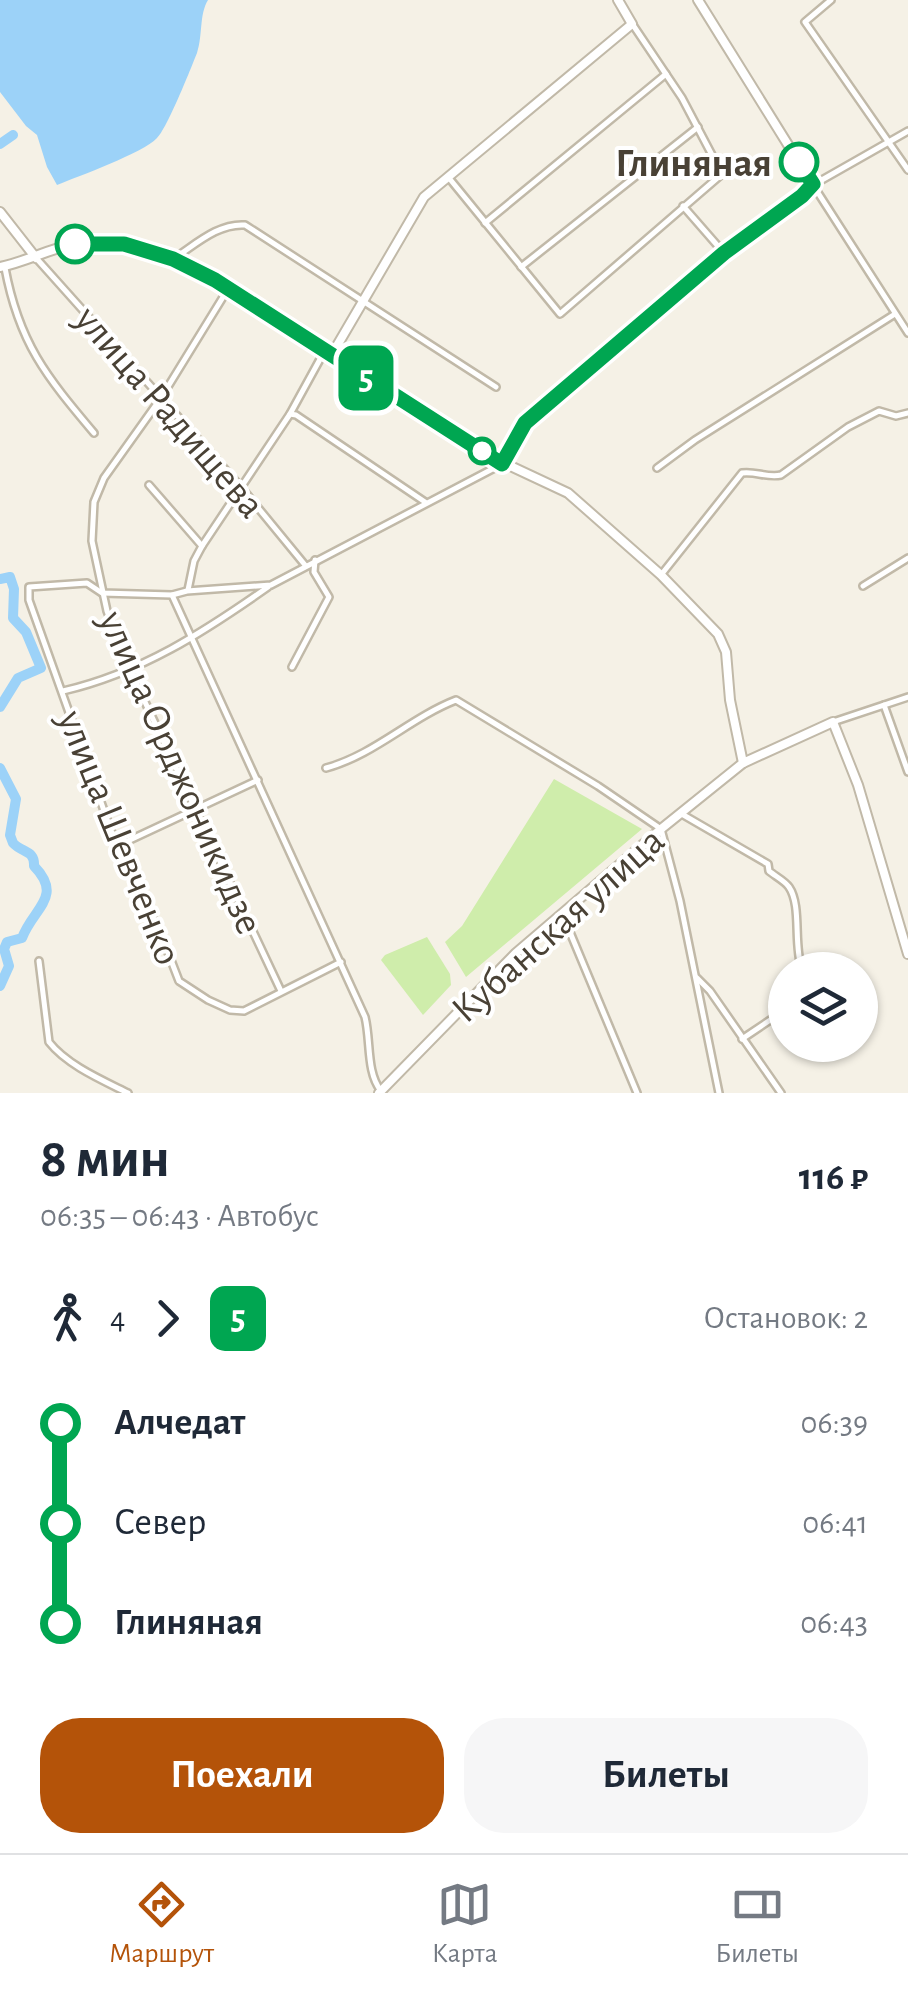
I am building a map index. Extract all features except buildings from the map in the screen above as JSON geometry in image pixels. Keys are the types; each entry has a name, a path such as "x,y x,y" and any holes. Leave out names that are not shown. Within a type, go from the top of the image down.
{"street":[{"path":"447,176 560,314 722,174 698,127 618,0"},
{"path":"698,0 908,332"},
{"path":"831,0 804,22 908,170"},
{"path":"188,591 194,561 202,546 363,302 424,198 632,24"},
{"path":"485,223 666,74"},
{"path":"520,267 698,127"},
{"path":"63,691 88,686 194,639 270,585 502,464 525,423 724,253 769,222 813,184 908,131"},
{"path":"684,206 724,253"},
{"path":"0,212 36,258"},
{"path":"173,259 218,230 233,224 245,226 496,387"},
{"path":"94,433 50,381 28,346 2,267 75,244 124,244 173,259 228,289 502,464 568,493 660,575 718,634 726,652 730,700 743,763"},
{"name":"улица Радищева","path":"36,258 241,487 305,566"},
{"name":"улица Орджоникидзе","path":"228,289 161,398 104,478 94,502 92,541 102,593 129,668 281,991"},
{"path":"657,468 895,314"},
{"path":"660,575 742,473 781,475 848,427 880,411 896,416 908,414"},
{"path":"290,414 426,502"},
{"path":"149,484 202,546"},
{"path":"863,586 908,558"},
{"path":"292,667 329,596 314,572 316,560"},
{"name":"улица Шевченко","path":"102,593 87,583 28,587 29,600 117,846 180,982 208,1000 244,1011 341,962"},
{"path":"102,593 172,595 270,585"},
{"path":"172,595 341,962 364,1017 371,1042 372,1078 380,1092"},
{"path":"908,696 833,722 858,785 908,954"},
{"path":"326,768 351,761 456,700 660,829 718,1093"},
{"path":"884,705 908,772"},
{"name":"Кубанская улица","path":"380,1092 516,953 660,829 743,763 833,722"},
{"path":"117,846 258,780"},
{"path":"680,813 768,864 769,871 788,886 797,908 799,952"},
{"path":"562,913 637,1093"},
{"path":"39,961 49,1042 55,1050 128,1093"},
{"path":"695,976 710,991 781,1093"},
{"path":"742,1039 768,1021"}],"green space":[{"path":"554,779 642,829 466,977 445,942 462,926"},
{"path":"427,937 450,974 451,985 423,1015 381,960"}],"water":[{"path":"0,0 208,0 197,53 157,138 125,157 57,185 37,135 0,92"}],"waterway":[{"path":"0,144 13,135"},
{"path":"0,579 10,577 14,589 13,618 26,632 41,668 18,678 0,707"},
{"path":"0,768 16,799 10,835 13,843 30,854 46,886 43,902 22,938 7,942 4,949 9,966 0,986"}],"bus line":[{"name":"5","path":"75,244 124,244 173,259 215,280 502,464 525,423 724,253 802,196 813,184 799,162"}],"place":[{"name":"Глиняная","path":"799,162"}]}
